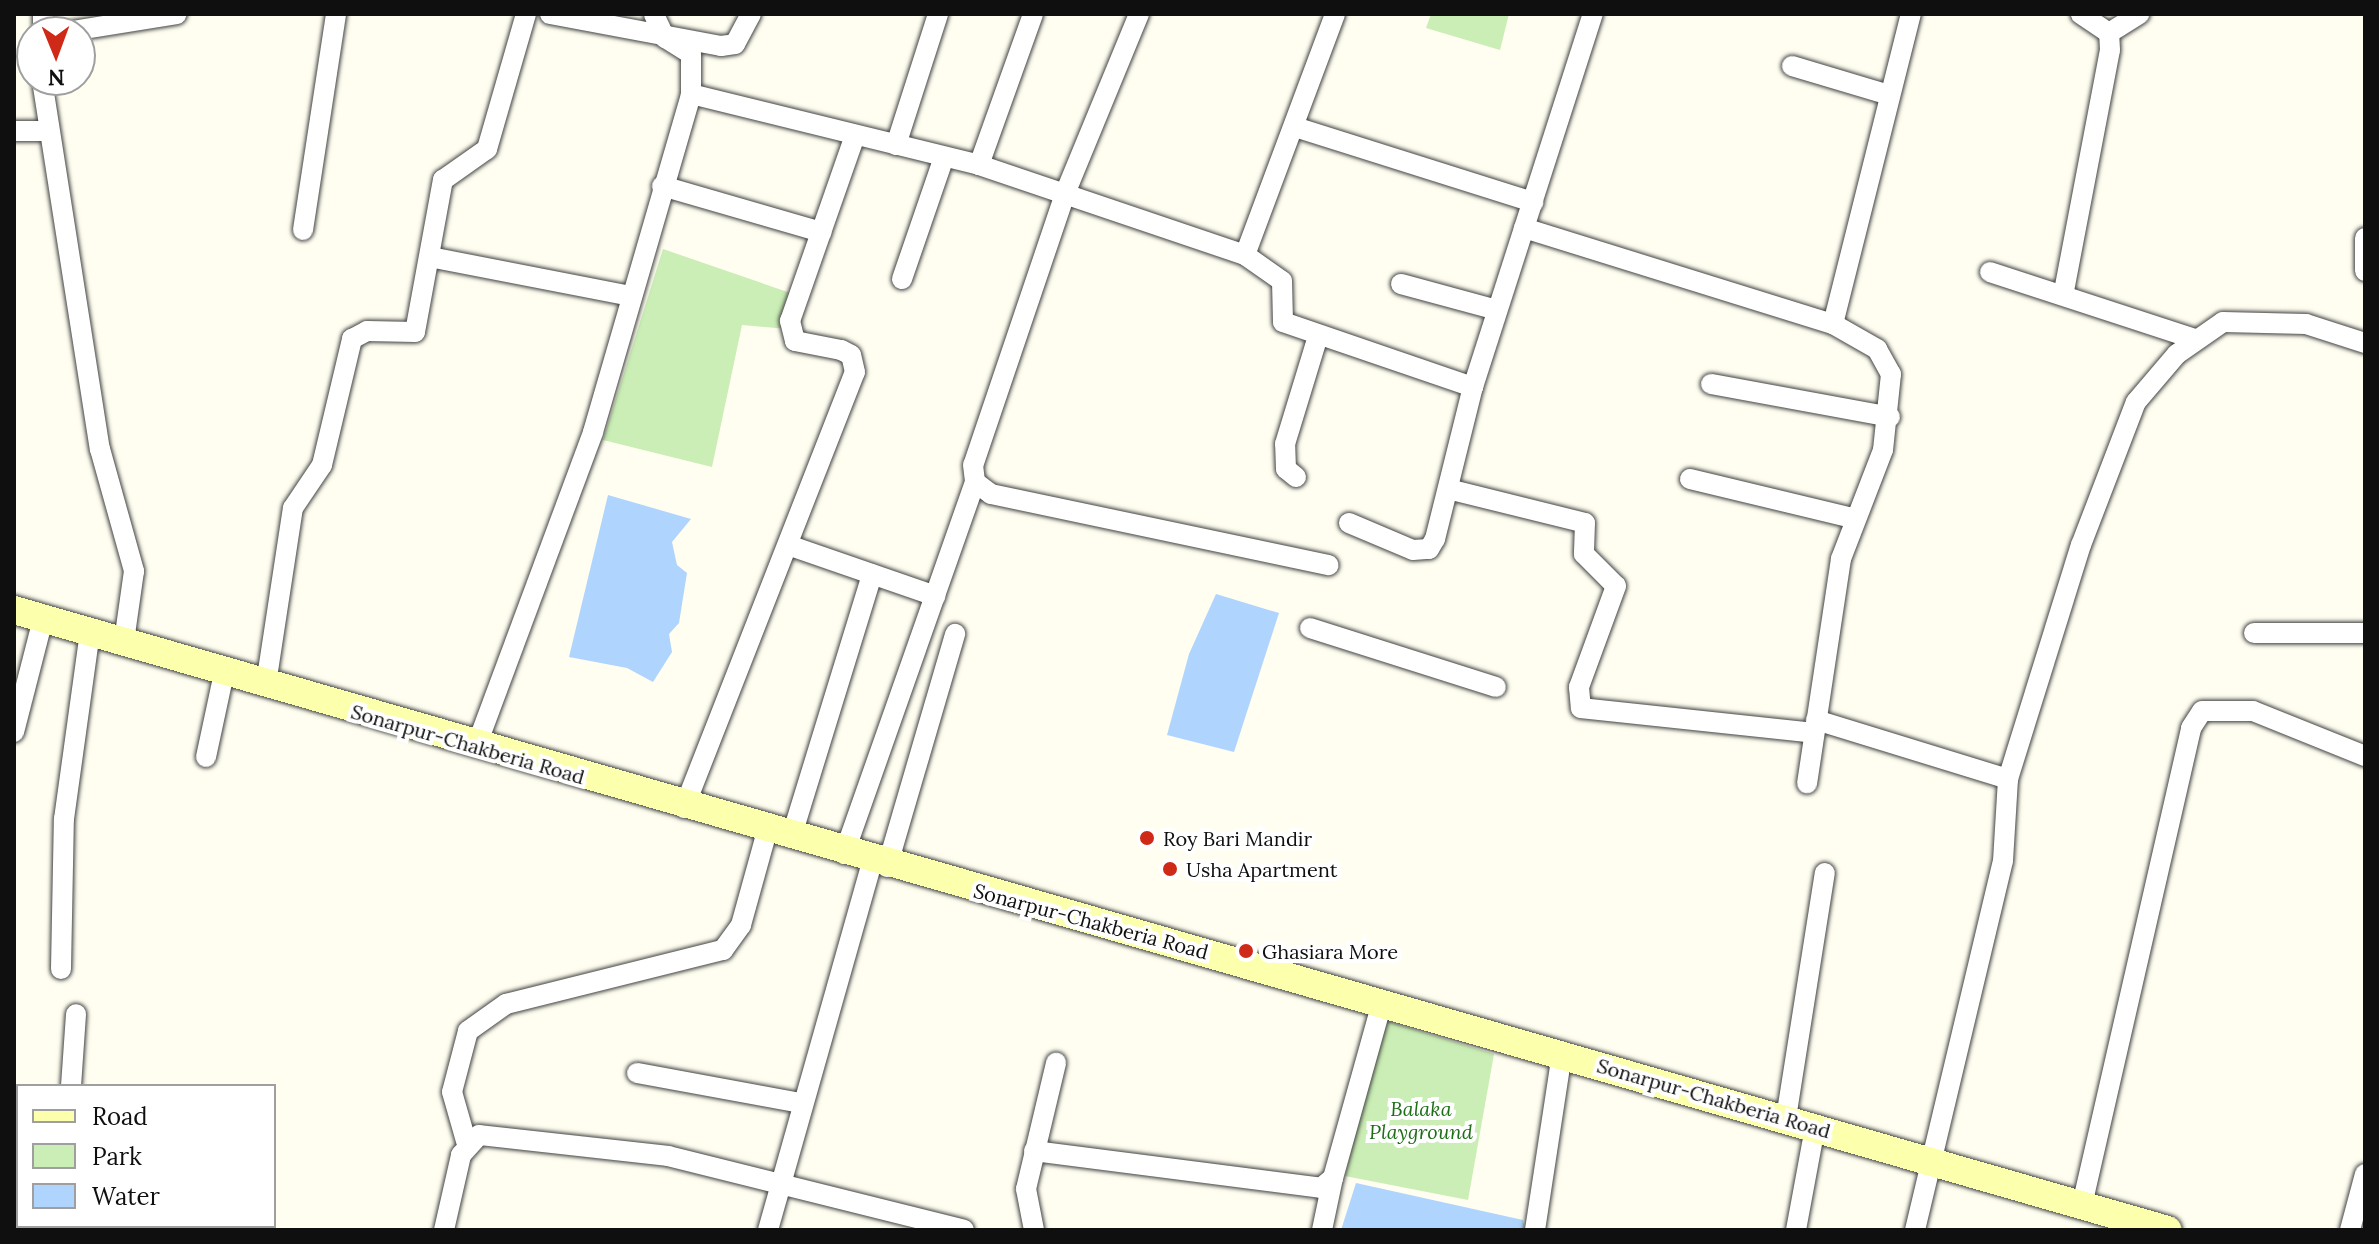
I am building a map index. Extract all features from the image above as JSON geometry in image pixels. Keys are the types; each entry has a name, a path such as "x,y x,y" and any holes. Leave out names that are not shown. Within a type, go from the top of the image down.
{"main road":[{"name":"Sonarpur-Chakberia Road","path":"14,610 684,808 1382,1002 2168,1230"}],"street":[{"path":"96,27 177,14"},
{"path":"303,230 336,14"},
{"path":"266,684 293,508 322,465 352,339 367,331 415,332 443,180 487,149 526,14"},
{"path":"550,14 665,38 735,44 751,14"},
{"path":"476,747 593,432 691,94 691,54 665,38 654,14"},
{"path":"896,145 938,14"},
{"path":"979,165 1033,14"},
{"path":"844,854 975,482 973,465 1066,191 1139,14"},
{"path":"1245,255 1335,14"},
{"path":"1349,523 1397,546 1429,549 1448,489 1473,387 1593,14"},
{"path":"1833,324 1911,14"},
{"path":"2081,14 2109,33"},
{"path":"2064,291 2109,33 2140,14"},
{"path":"1792,66 1889,95"},
{"path":"691,94 979,165 1066,191 1226,255 1245,255 1282,281 1283,322 1473,387"},
{"path":"44,96 100,449 134,571 124,641"},
{"path":"1295,127 1533,202"},
{"path":"14,131 48,131"},
{"path":"684,808 855,372 851,355 808,346 790,334 855,135"},
{"path":"902,279 944,157"},
{"path":"662,186 821,232"},
{"path":"1524,228 1833,324 1877,349 1891,374 1890,417 1852,518 1807,783"},
{"path":"2365,238 2365,271"},
{"path":"430,257 631,296"},
{"path":"1990,272 2064,291 2195,339"},
{"path":"1401,284 1497,310"},
{"path":"1915,1230 1928,1159 2003,861 2008,779 2124,428 2150,378 2195,339 2223,322 2267,319 2344,331 2365,343"},
{"path":"1296,477 1286,469 1285,444 1318,336"},
{"path":"1711,384 1890,417"},
{"path":"1690,479 1852,518"},
{"path":"975,482 991,494 1329,565"},
{"path":"1448,489 1585,523 1584,554 1616,586 1579,687 1581,708 1815,727 2008,779"},
{"path":"788,545 935,596"},
{"path":"444,1230 466,1141 452,1092 468,1031 506,1004 723,950 741,925 779,835 872,574"},
{"path":"14,732 43,619"},
{"path":"1310,628 1496,687"},
{"path":"61,969 64,819 90,632"},
{"path":"2254,633 2365,633"},
{"path":"768,1230 777,1184 800,1103 955,634"},
{"path":"206,757 224,673"},
{"path":"2082,1205 2191,728 2202,711 2253,711 2365,756"},
{"path":"1786,1118 1825,873"},
{"path":"1322,1230 1333,1178 1382,1002"},
{"path":"71,1084 76,1014"},
{"path":"1535,1230 1562,1054"},
{"path":"1034,1230 1026,1189 1056,1063"},
{"path":"637,1073 800,1103"},
{"path":"1796,1230 1815,1127"},
{"path":"466,1141 496,1135 619,1147 964,1230"},
{"path":"1034,1151 1167,1163 1302,1188 1321,1188 1333,1178"},
{"path":"2350,1230 2365,1174"}],"green space":[{"path":"1431,14 1509,14 1500,50 1426,28"},
{"path":"663,249 808,299 799,330 742,325 712,467 603,440"},
{"name":"Balaka Playground","path":"1383,1020 1494,1054 1468,1200 1345,1176"}],"water":[{"path":"608,495 691,519 672,542 677,565 687,573 679,623 669,634 672,652 653,682 627,668 569,657"},
{"path":"1216,594 1279,613 1234,752 1167,735 1189,654"},
{"path":"1356,1183 1523,1220 1525,1230 1341,1230"}],"place":[{"name":"Roy Bari Mandir","path":"1147,838"},
{"name":"Usha Apartment","path":"1170,869"},
{"name":"Ghasiara More","path":"1246,951"}]}
